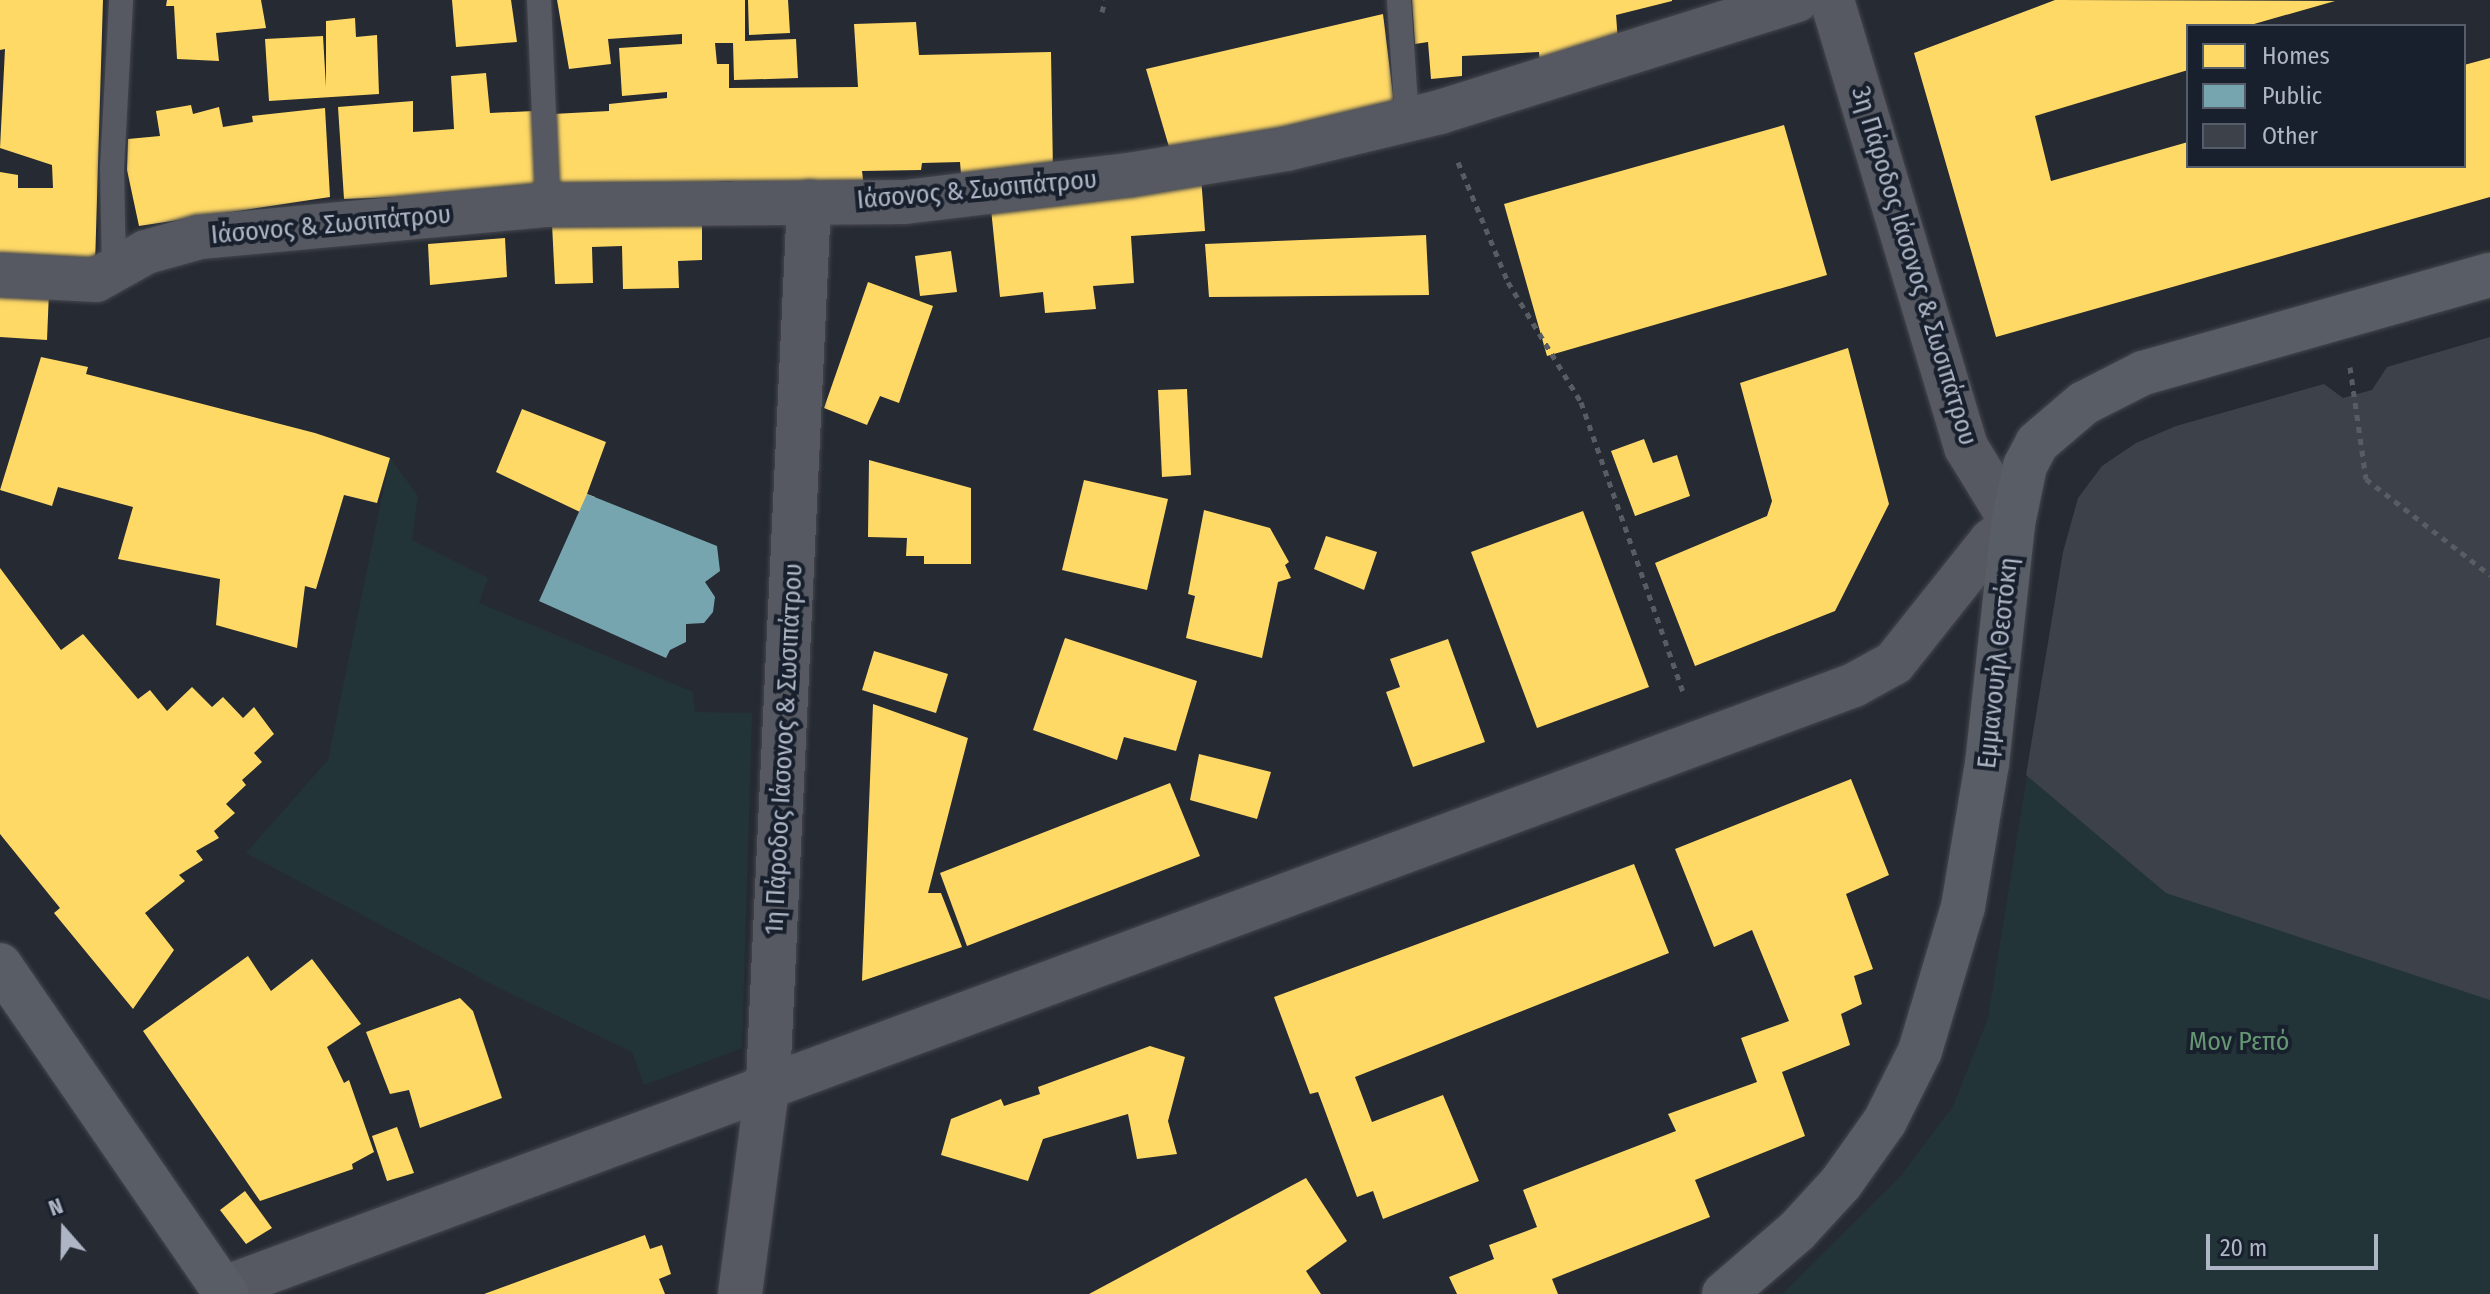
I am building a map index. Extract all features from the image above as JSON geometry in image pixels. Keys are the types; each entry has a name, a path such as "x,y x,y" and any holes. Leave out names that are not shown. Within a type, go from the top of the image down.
{"main road":[{"name":"Εμμανουήλ Θεοτόκη","path":"1724,1294 1797,1231 1841,1183 1885,1121 1920,1051 1942,990 1978,827 2013,524 2025,466 2037,443 2114,385 2185,358 2490,275"},
{"path":"0,965 224,1291"}],"street":[{"name":"Ιάσονος & Σωσιπάτρου","path":"0,275 96,280 114,273 146,252 200,237 548,205 905,202 1129,175 1286,149 1424,116 1797,0"},
{"name":"3η Πάροδος Ιάσονος & Σωσιπάτρου","path":"1832,0 1966,447 2013,524"},
{"name":"1η Πάροδος Ιάσονος & Σωσιπάτρου","path":"740,1294 768,1082 809,202"},
{"path":"224,1291 768,1082 1880,673 1914,643 1975,561 2013,524"}],"lane":[{"path":"114,273 112,168 121,0"},
{"path":"539,0 548,205"},
{"path":"1399,0 1424,116"}],"path":[{"path":"1102,12 1105,0"},
{"path":"1424,116 1508,282 1581,402 1701,741"},
{"path":"2349,362 2366,479 2490,575"}],"green space":[{"name":"Μον Ρεπό","path":"2490,338 2490,1294 1782,1294 1899,1178 1953,1106 1988,1018 2063,552 2102,466 2136,443 2176,426 2324,384 2343,398 2372,390 2387,367"},
{"path":"390,458 418,496 412,540 488,578 479,603 693,692 695,712 752,713 742,1048 644,1085 632,1052 497,987 246,853 328,760"}],"building: Homes":[{"path":"0,0 103,0 95,265 0,256 0,172 18,175 18,188 53,188 52,165 0,148 5,49 0,50"},
{"path":"167,0 261,0 266,28 216,33 219,61 177,59 174,6 166,6"},
{"path":"452,0 511,0 517,42 456,47"},
{"path":"557,0 745,0 745,41 796,39 798,78 734,80 733,43 715,43 717,64 729,64 729,88 858,87 854,24 916,22 919,55 1051,52 1053,172 961,174 960,162 922,163 921,170 862,171 864,187 733,188 732,181 556,190 553,114 609,111 609,104 667,98 667,92 622,96 619,48 682,44 682,34 608,39 611,64 569,69"},
{"path":"748,0 788,0 790,33 749,35"},
{"path":"1412,0 1672,1 1616,15 1618,42 1540,66 1539,52 1462,56 1462,76 1431,79 1428,42 1415,44"},
{"path":"2055,0 2335,1 2254,24 2186,24 2186,71 2035,116 2051,181 2186,143 2186,168 2466,168 2466,64 2490,58 2490,197 1996,337 1914,53"},
{"path":"1383,14 1394,103 1172,157 1146,69"},
{"path":"355,18 356,37 377,35 379,94 269,101 265,39 323,36 326,87 326,21"},
{"path":"486,73 490,113 534,111 537,192 344,199 338,107 413,101 413,132 454,129 451,76"},
{"path":"191,105 193,114 219,107 223,127 253,122 252,116 325,108 330,197 139,226 127,170 128,139 160,136 156,111"},
{"path":"1784,125 1827,275 1547,356 1504,204"},
{"path":"1201,176 1205,231 1131,236 1134,283 1093,286 1096,309 1045,313 1043,292 1000,297 991,209"},
{"path":"702,217 702,260 678,261 679,288 623,289 622,246 592,247 593,283 555,284 552,224"},
{"path":"1426,235 1429,295 1209,297 1205,244"},
{"path":"505,238 507,277 430,285 428,244"},
{"path":"951,251 957,292 920,296 915,256"},
{"path":"868,282 933,306 899,403 880,396 867,425 824,408"},
{"path":"0,288 49,291 47,340 0,337"},
{"path":"1848,348 1889,504 1835,611 1695,666 1655,563 1767,516 1772,501 1740,383"},
{"path":"41,357 88,367 86,374 315,433 390,458 377,503 344,495 316,589 305,586 297,648 216,625 220,579 118,559 133,507 58,487 52,506 0,490"},
{"path":"1187,389 1191,475 1162,477 1158,390"},
{"path":"522,409 606,442 587,494 595,497 580,531 573,528 580,512 496,472"},
{"path":"1644,439 1653,463 1677,455 1690,496 1635,516 1611,451"},
{"path":"869,460 971,488 971,564 924,564 924,556 906,556 907,538 868,537"},
{"path":"1084,480 1168,499 1147,590 1062,570"},
{"path":"1204,510 1270,528 1289,562 1285,565 1291,578 1278,582 1262,658 1186,638 1195,596 1188,594"},
{"path":"1583,511 1649,687 1537,728 1471,552"},
{"path":"1326,536 1377,552 1364,590 1314,569"},
{"path":"639,556 650,558 660,565 667,575 667,597 660,607 650,614 639,616 628,614 618,607 611,597 609,586 611,575 618,565 628,558"},
{"path":"0,568 61,650 83,634 138,699 150,690 167,711 192,687 212,707 223,697 243,718 254,707 274,734 254,753 262,762 242,780 246,785 226,804 235,813 214,831 219,838 196,851 203,860 179,875 185,881 145,913 174,950 133,1009 54,913 60,908 0,834"},
{"path":"1065,638 1197,681 1176,751 1124,737 1117,760 1033,730"},
{"path":"1448,639 1485,742 1413,767 1386,692 1400,687 1390,659"},
{"path":"874,651 948,674 936,713 862,690"},
{"path":"873,704 968,738 928,893 941,893 962,947 862,981"},
{"path":"1199,754 1271,772 1257,819 1190,800"},
{"path":"1851,779 1889,875 1846,894 1873,969 1854,976 1862,1004 1841,1014 1850,1045 1782,1072 1805,1136 1695,1180 1710,1217 1552,1279 1558,1294 1457,1294 1449,1277 1494,1259 1489,1245 1537,1227 1523,1190 1676,1131 1668,1114 1757,1082 1741,1038 1789,1021 1752,930 1714,947 1675,849"},
{"path":"1170,783 1200,856 967,946 940,873"},
{"path":"1634,864 1669,953 1355,1077 1372,1122 1443,1095 1479,1181 1383,1219 1373,1191 1357,1197 1318,1092 1310,1094 1274,997"},
{"path":"248,956 271,991 312,959 361,1024 327,1047 344,1083 349,1080 374,1152 352,1164 353,1169 260,1201 143,1031"},
{"path":"460,998 473,1011 502,1098 420,1128 409,1090 390,1094 366,1032"},
{"path":"1150,1046 1185,1057 1168,1121 1177,1154 1137,1159 1128,1114 1043,1139 1028,1181 941,1155 951,1119 1001,1099 1004,1106 1040,1094 1038,1087"},
{"path":"397,1127 414,1173 387,1181 372,1136"},
{"path":"1306,1178 1347,1241 1306,1271 1321,1294 1089,1294"},
{"path":"245,1191 272,1228 246,1244 220,1210"},
{"path":"645,1235 650,1249 662,1245 671,1274 659,1279 665,1294 484,1294"}],"building: Public":[{"path":"587,494 717,546 720,571 705,582 715,597 713,612 704,623 686,624 686,642 670,650 666,658 539,601"}],"building: Other":[{"path":"2490,337 2490,1000 2166,893 2026,775 2063,552 2078,498 2102,466 2136,443 2176,426 2324,384 2343,398 2372,390 2387,367"}]}
